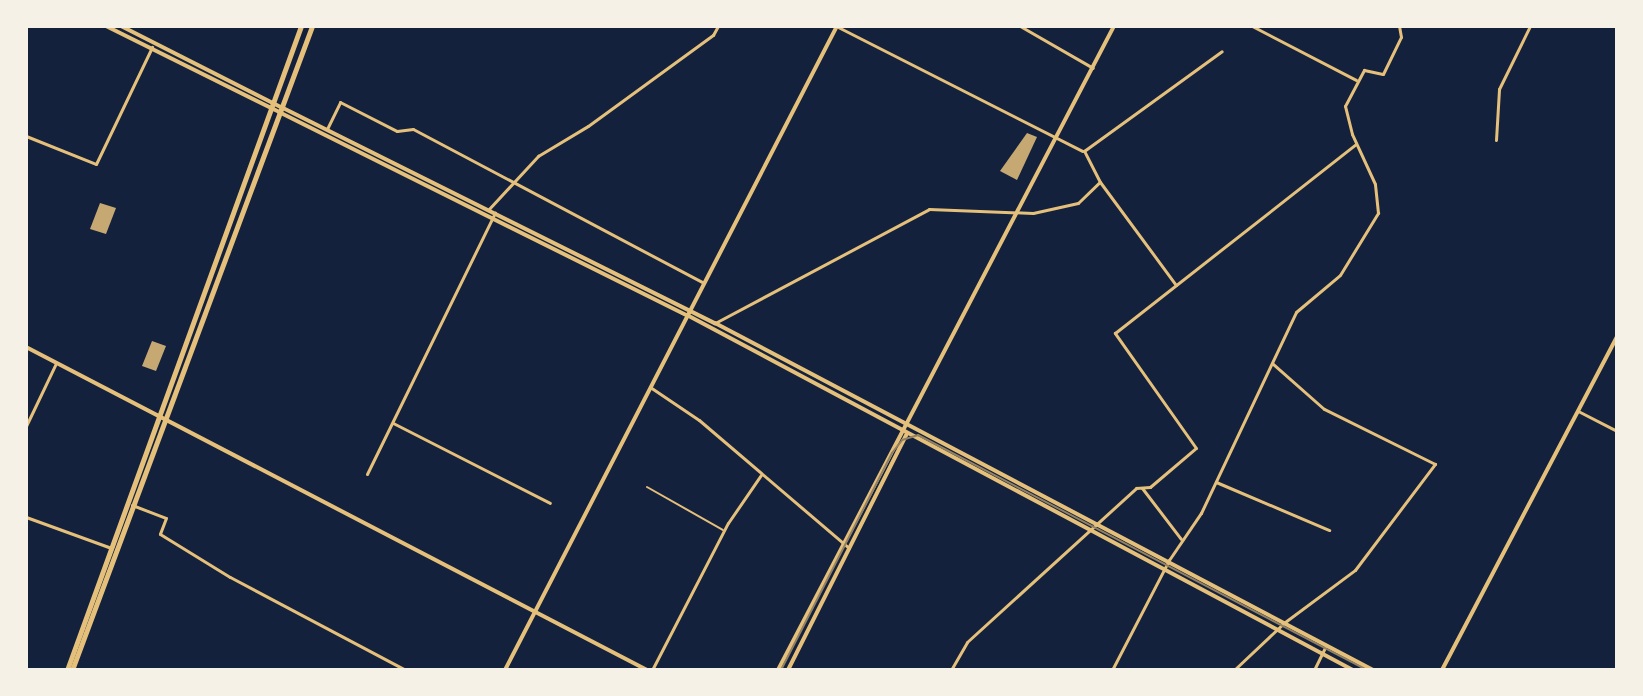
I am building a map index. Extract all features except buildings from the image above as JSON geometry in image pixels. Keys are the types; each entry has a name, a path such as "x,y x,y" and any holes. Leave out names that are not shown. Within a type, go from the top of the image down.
{"main road":[{"path":"70,670 132,505 301,26"},
{"path":"70,670 111,548 312,26"}],"street":[{"path":"106,26 153,45"},
{"path":"121,26 153,45 689,313 1353,670"},
{"path":"488,210 510,181 713,35 718,26"},
{"path":"505,670 836,26 1084,151 1100,182 1176,285"},
{"path":"1020,26 1093,68"},
{"path":"788,670 850,549 908,424 1114,26"},
{"path":"1252,26 1356,80"},
{"path":"1112,670 1164,569 1216,482 1296,312 1355,257 1378,213 1379,201 1356,144 1345,106 1356,80 1367,68 1383,74 1401,37 1399,26"},
{"path":"1496,140 1499,89 1530,26"},
{"path":"26,136 96,164 153,45"},
{"path":"1084,151 1222,51"},
{"path":"326,130 340,102 397,131 413,129 704,283"},
{"path":"280,109 493,215"},
{"path":"951,670 967,642 1098,524 1196,448 1115,333 1356,144"},
{"path":"715,323 929,209 1018,213 1078,203 1100,182"},
{"path":"367,474 493,215"},
{"path":"689,313 715,323 1373,670"},
{"path":"1442,670 1617,336"},
{"path":"26,347 647,670 724,530 761,475"},
{"path":"1234,670 1285,622 1355,570 1435,464 1324,409 1270,362"},
{"path":"26,426 56,363"},
{"path":"650,387 699,420 850,549"},
{"path":"1578,411 1617,431"},
{"path":"393,423 550,503"},
{"path":"778,670 842,543 905,431"},
{"path":"1216,482 1329,530"},
{"path":"1142,488 1181,539"},
{"path":"132,505 166,518 160,534 230,577 406,670"},
{"path":"26,517 111,548"},
{"path":"1314,670 1326,645"}],"lane":[{"path":"647,487 724,530"}],"tram line":[{"path":"781,670 892,453 902,440 918,435 1367,670"}]}
